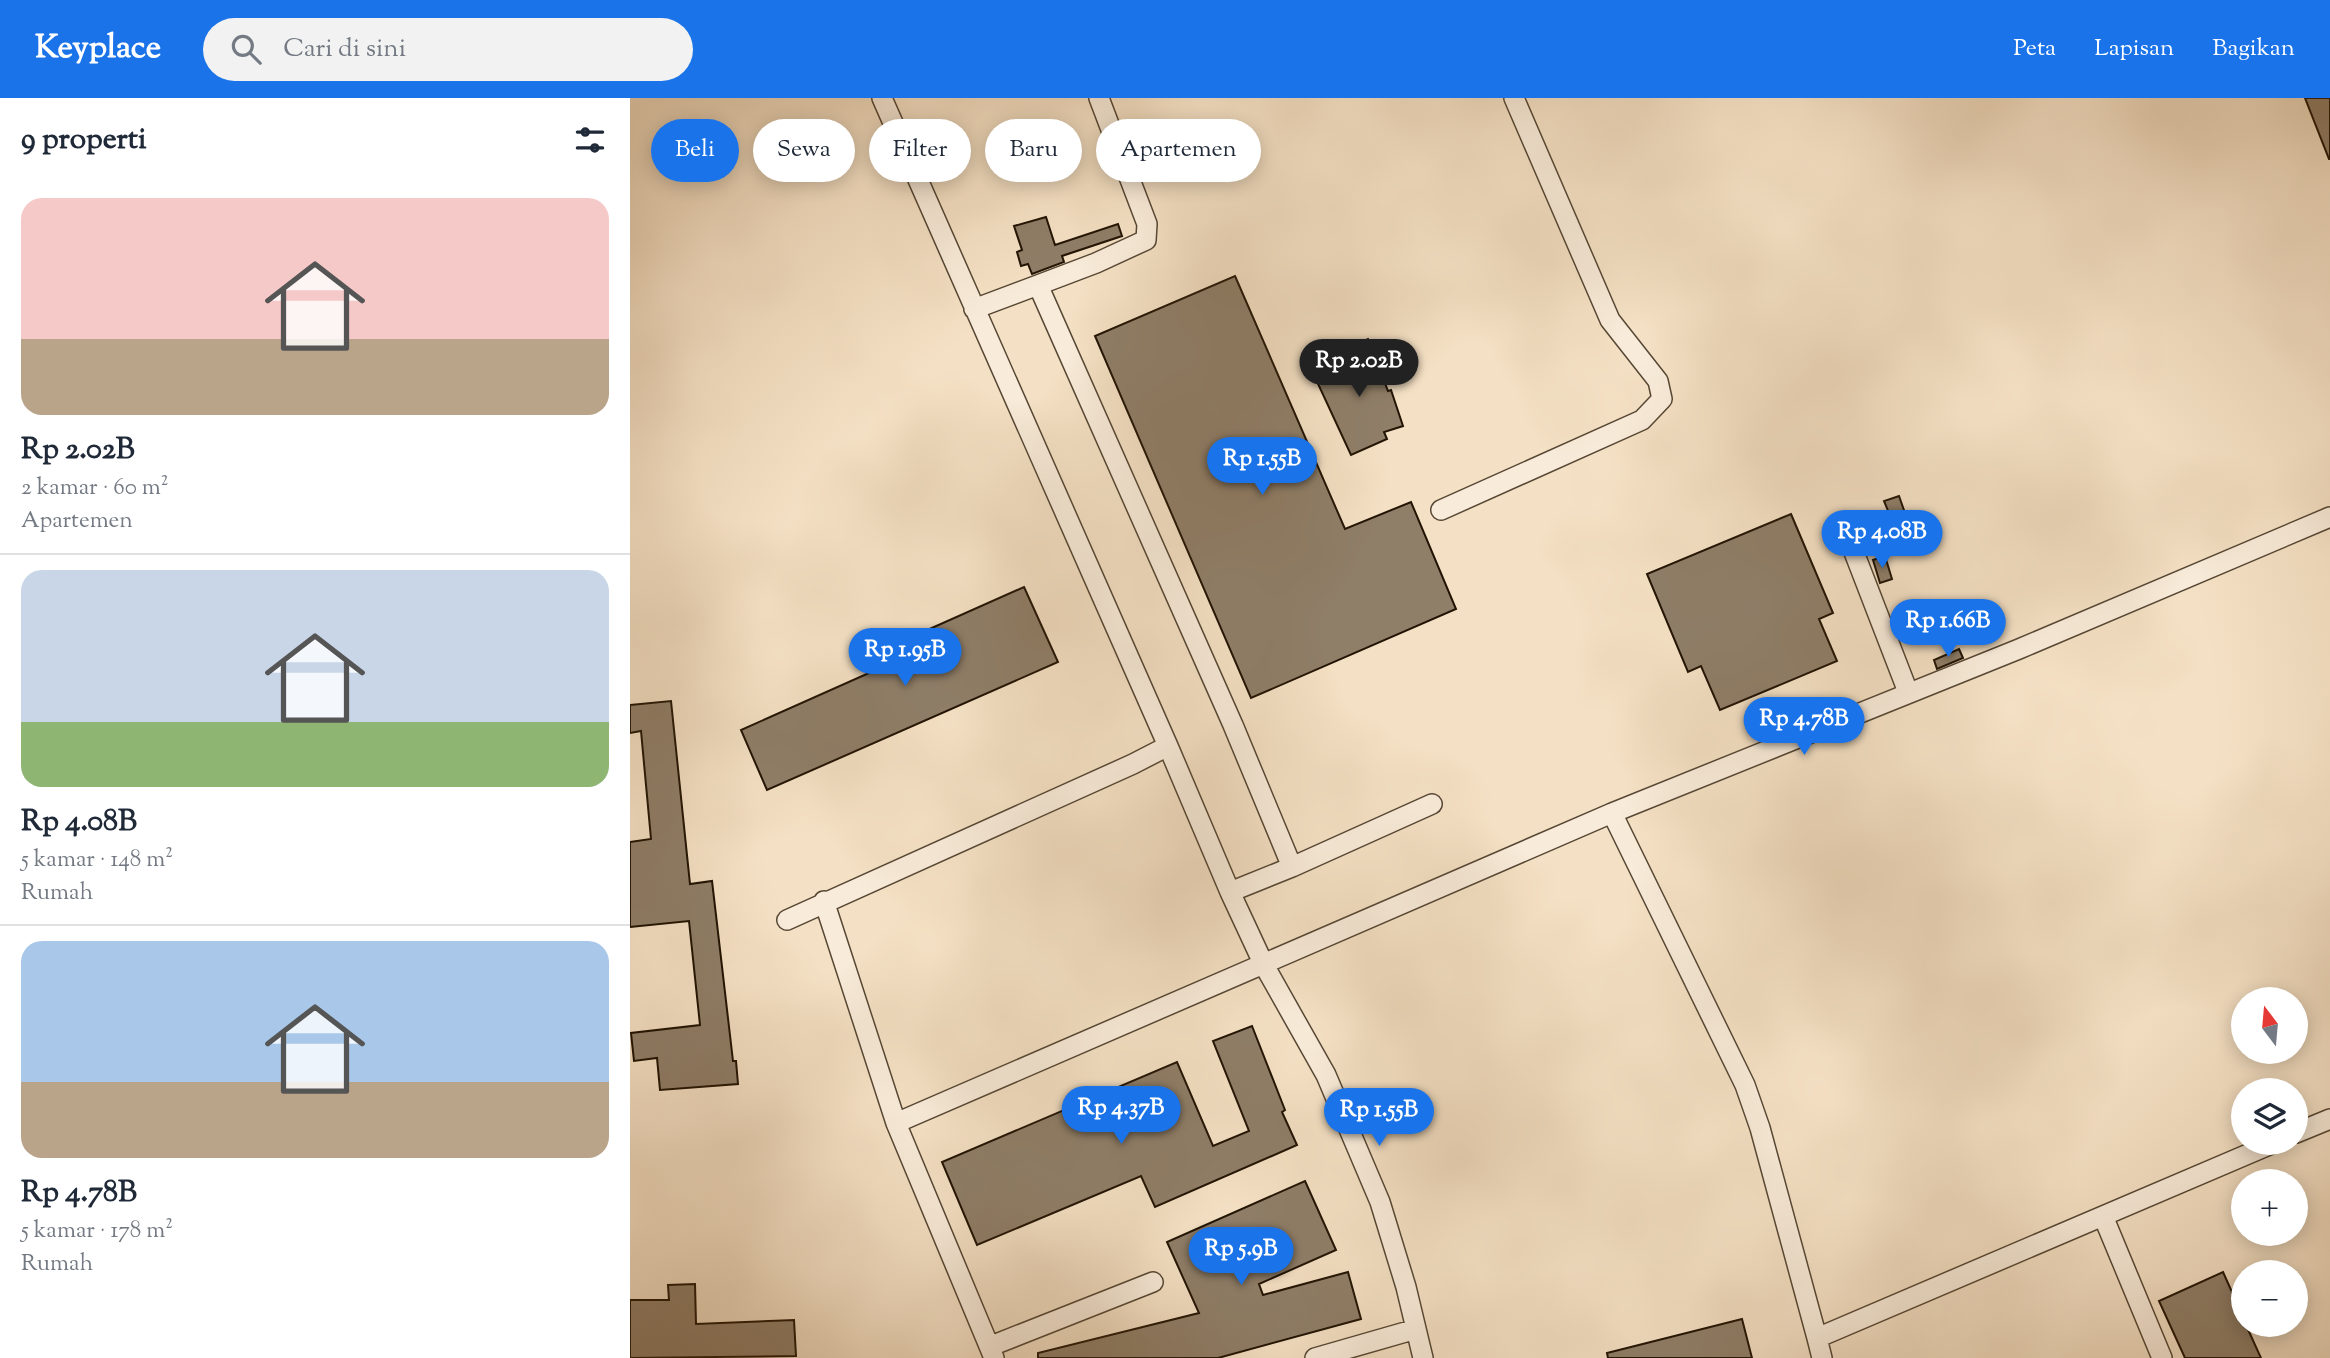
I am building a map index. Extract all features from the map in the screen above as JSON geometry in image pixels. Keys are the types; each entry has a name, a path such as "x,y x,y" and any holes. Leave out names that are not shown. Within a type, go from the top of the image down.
{"street":[{"path":"882,98 1230,892 1265,965 1326,1075 1380,1202 1423,1358"},
{"path":"974,309 1096,263 1146,240 1147,224 1099,98"},
{"path":"1441,510 1642,420 1662,399 1658,381 1610,320 1514,98"},
{"path":"1038,285 1233,725 1292,867"},
{"path":"896,1123 1612,813 2019,649 2330,517"},
{"path":"1852,547 1908,692"},
{"path":"788,920 824,901 1168,746"},
{"path":"1230,892 1432,804"},
{"path":"1612,813 1745,1085 1760,1128 1822,1358"},
{"path":"824,901 896,1123 993,1352 1153,1282"},
{"path":"2308,1128 2330,1119"},
{"path":"1817,1338 2246,1155"},
{"path":"2104,1216 2162,1358"},
{"path":"1315,1358 1416,1329"}],"building":[{"path":"2305,98 2330,98 2330,159 2329,159"},
{"path":"1046,217 1055,245 1118,224 1122,236 1062,256 1064,262 1032,274 1028,264 1021,266 1017,252 1022,250 1014,226"},
{"path":"1235,276 1345,529 1411,502 1456,609 1251,698 1095,336"},
{"path":"1368,339 1388,391 1391,390 1403,426 1384,432 1387,439 1351,455 1313,373 1354,354 1351,346"},
{"path":"1899,496 1905,513 1891,518 1884,501"},
{"path":"1791,514 1833,613 1819,619 1837,661 1720,710 1701,666 1688,672 1647,574"},
{"path":"1885,556 1892,579 1880,583 1873,560"},
{"path":"1024,587 1058,662 767,790 741,730 878,669 871,655"},
{"path":"1959,649 1963,658 1937,669 1934,660"},
{"path":"671,701 690,884 712,881 738,1084 660,1090 657,1058 634,1061 631,1033 700,1025 689,921 630,927 630,842 651,839 641,731 630,733 630,705"},
{"path":"1252,1026 1285,1110 1282,1112 1297,1145 1155,1207 1141,1176 977,1245 942,1162 1177,1062 1213,1146 1249,1131 1213,1041"},
{"path":"1305,1181 1336,1250 1259,1284 1263,1295 1348,1272 1361,1319 1218,1358 1038,1358 1038,1353 1199,1313 1167,1242"},
{"path":"2223,1272 2231,1290 2231,1337 2251,1337 2261,1358 2185,1358 2159,1301"},
{"path":"695,1284 696,1324 794,1320 796,1356 630,1358 630,1300 669,1300 668,1285"},
{"path":"1742,1319 1752,1358 1608,1358 1607,1353"}]}
